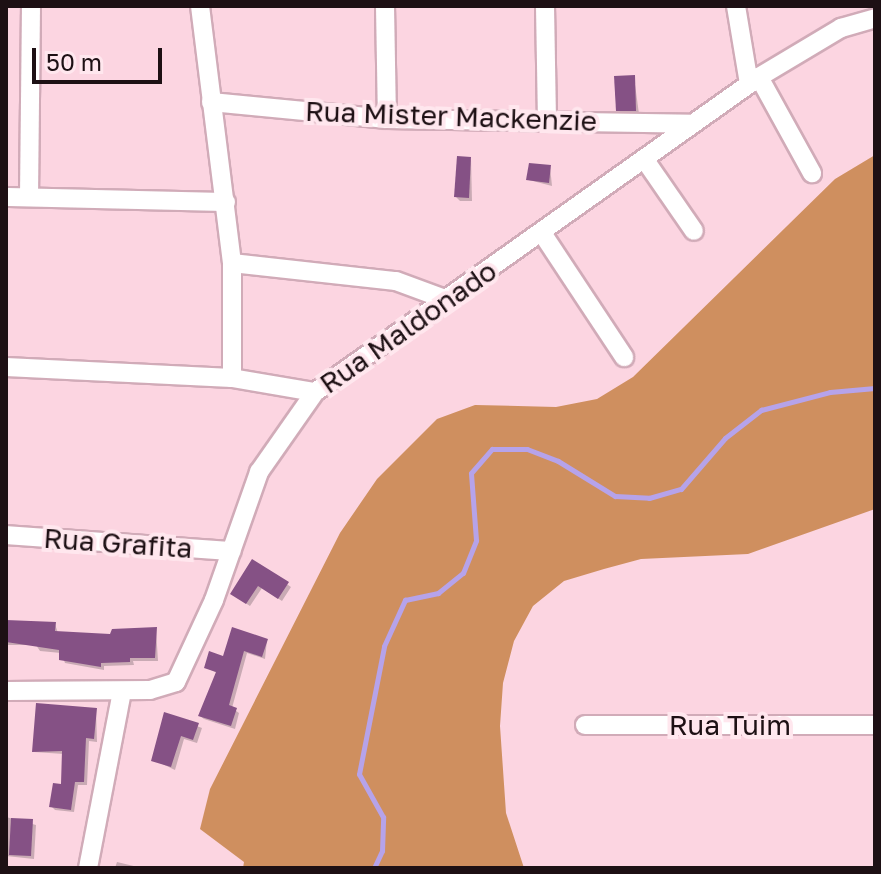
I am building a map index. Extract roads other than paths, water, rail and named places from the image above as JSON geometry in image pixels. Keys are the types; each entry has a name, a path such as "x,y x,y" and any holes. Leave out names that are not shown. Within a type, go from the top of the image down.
{"street":[{"path":"29,197 31,6"},
{"path":"200,6 232,263 232,378"},
{"path":"385,6 387,119"},
{"path":"545,6 547,122"},
{"path":"736,6 754,80 812,173"},
{"name":"Rua Maldonado","path":"6,691 159,689 182,677 259,472 315,392 754,80 841,28 875,18"},
{"name":"Rua Mister Mackenzie","path":"211,102 387,119 692,124"},
{"path":"645,160 694,231"},
{"path":"6,197 226,202"},
{"path":"542,233 624,357"},
{"path":"232,263 396,281 445,299"},
{"path":"6,367 232,378 315,392"},
{"name":"Rua Grafita","path":"6,535 231,551"},
{"path":"88,868 122,691"},
{"name":"Rua Tuim","path":"585,725 875,725"}],"waterway":[{"path":"374,868 382,851 383,817 359,774 384,646 405,600 438,593 463,573 476,540 471,473 492,449 527,449 558,461 615,496 649,498 681,489 725,438 761,410 830,392 875,388"}]}
